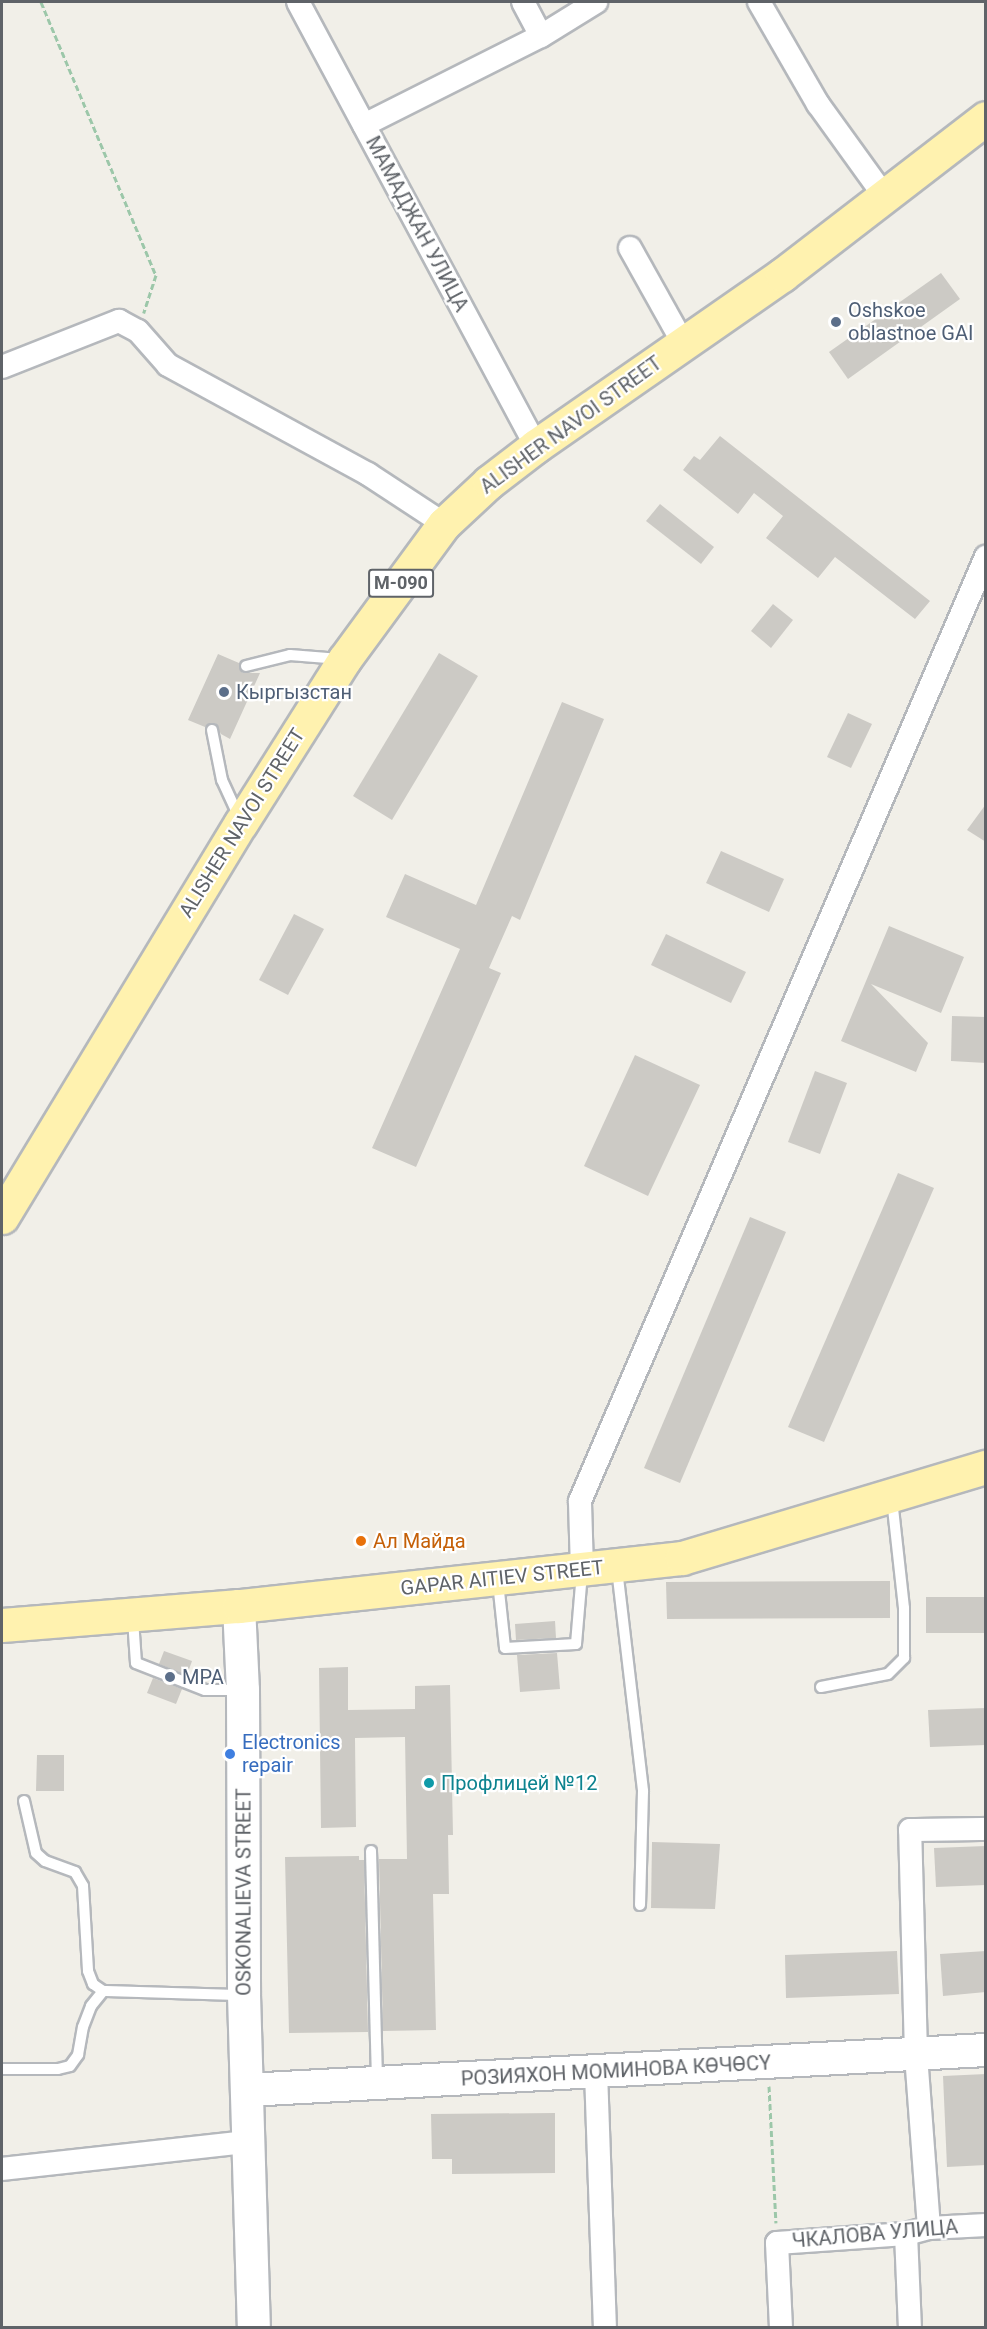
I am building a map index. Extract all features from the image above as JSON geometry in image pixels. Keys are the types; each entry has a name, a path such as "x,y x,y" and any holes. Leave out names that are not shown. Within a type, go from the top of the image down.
{"main road":[{"name":"ALISHER NAVOI STREET","path":"2,1217 344,660 444,524 489,482 536,446 782,274 986,118"},
{"name":"GAPAR AITIEV STREET","path":"7,1623 133,1616 239,1606 682,1558 986,1467"}],"street":[{"name":"МАМАДЖАН УЛИЦА","path":"298,2 536,446"},
{"path":"523,2 541,36"},
{"path":"364,125 541,36 596,2"},
{"path":"759,2 818,104 885,197"},
{"path":"630,248 683,343"},
{"path":"2,367 119,321 138,331 168,365 368,474 444,524"},
{"path":"582,1570 580,1501 986,557"},
{"name":"OSKONALIEVA STREET","path":"239,1606 243,1690 244,1995 254,2328"},
{"path":"929,2228 916,2055 910,1830 986,1829"},
{"name":"РОЗИЯХОН МОМИНОВА КӨЧӨСҮ","path":"247,2090 986,2050"},
{"path":"596,2072 605,2328"},
{"path":"2,2169 248,2142"},
{"name":"ЧКАЛОВА УЛИЦА","path":"781,2328 777,2243 906,2234 929,2228 986,2225"},
{"path":"906,2234 910,2328"}],"lane":[{"path":"246,666 290,655 344,660"},
{"path":"212,730 222,780 242,823"},
{"path":"821,1687 888,1674 904,1658 904,1608 892,1497"},
{"path":"616,1566 643,1791 640,1905"},
{"path":"498,1579 505,1648 576,1644 582,1570"},
{"path":"133,1616 136,1663 205,1690 243,1690"},
{"path":"24,1801 36,1853 45,1862 75,1872 83,1886 88,1971 93,1984 103,1991 244,1995"},
{"path":"371,1851 377,2083"},
{"path":"2,2069 58,2069 70,2066 78,2055 83,2027 91,2006 103,1991"}],"path":[{"path":"41,2 156,275 138,331"},
{"path":"768,2063 777,2243"}],"building":[{"path":"941,273 960,299 848,379 829,352"},
{"path":"720,436 930,601 915,619 835,557 818,578 766,538 783,516 754,493 738,514 683,470 694,456 700,460"},
{"path":"660,504 714,547 701,564 646,521"},
{"path":"773,604 793,620 771,648 751,631"},
{"path":"439,653 478,676 392,820 353,796"},
{"path":"218,654 239,663 239,668 243,673 260,673 230,739 221,734 215,723 210,723 205,727 188,720"},
{"path":"562,702 604,719 520,920 512,916 489,968 501,973 416,1167 372,1148 460,949 386,917 405,874 476,905"},
{"path":"848,713 872,724 851,768 827,757"},
{"path":"986,804 986,842 967,830"},
{"path":"721,851 784,879 769,912 706,883"},
{"path":"294,914 324,929 288,995 259,980"},
{"path":"889,926 964,957 941,1013 871,984 928,1043 916,1072 841,1041"},
{"path":"666,934 746,972 731,1003 651,965"},
{"path":"952,1016 986,1017 986,1063 951,1061"},
{"path":"635,1055 700,1085 648,1196 584,1166"},
{"path":"815,1071 847,1083 820,1154 788,1142"},
{"path":"898,1173 934,1188 824,1442 788,1427"},
{"path":"750,1217 786,1232 680,1483 644,1468"},
{"path":"890,1581 890,1618 667,1619 666,1582"},
{"path":"926,1597 986,1597 986,1633 926,1633"},
{"path":"555,1621 556,1638 516,1640 515,1624"},
{"path":"164,1651 192,1661 187,1675 159,1664"},
{"path":"557,1653 560,1689 520,1692 517,1655"},
{"path":"348,1667 348,1710 415,1709 415,1686 450,1685 453,1835 448,1835 449,1894 433,1894 436,2030 383,2031 379,1859 407,1859 405,1737 355,1738 356,1827 321,1828 319,1668"},
{"path":"153,1678 182,1689 176,1704 147,1693"},
{"path":"986,1708 986,1745 930,1747 928,1710"},
{"path":"37,1755 64,1755 64,1791 36,1791"},
{"path":"652,1842 720,1844 715,1909 651,1908"},
{"path":"986,1846 986,1885 936,1887 934,1848"},
{"path":"359,1856 359,1860 364,1860 368,2032 289,2033 285,1857"},
{"path":"897,1951 899,1994 786,1998 785,1955"},
{"path":"986,1951 986,1992 943,1996 940,1954"},
{"path":"986,2074 986,2165 947,2167 943,2076"},
{"path":"555,2113 555,2173 452,2174 452,2159 432,2159 431,2114"}],"place":[{"name":"Oshskoe oblastnoe GAI","path":"836,322"},
{"name":"Кыргызстан","path":"224,692"},
{"name":"Ал Майда","path":"361,1541"},
{"name":"MPA","path":"170,1677"},
{"name":"Electronics repair","path":"230,1754"},
{"name":"Профлицей №12","path":"429,1783"}]}
